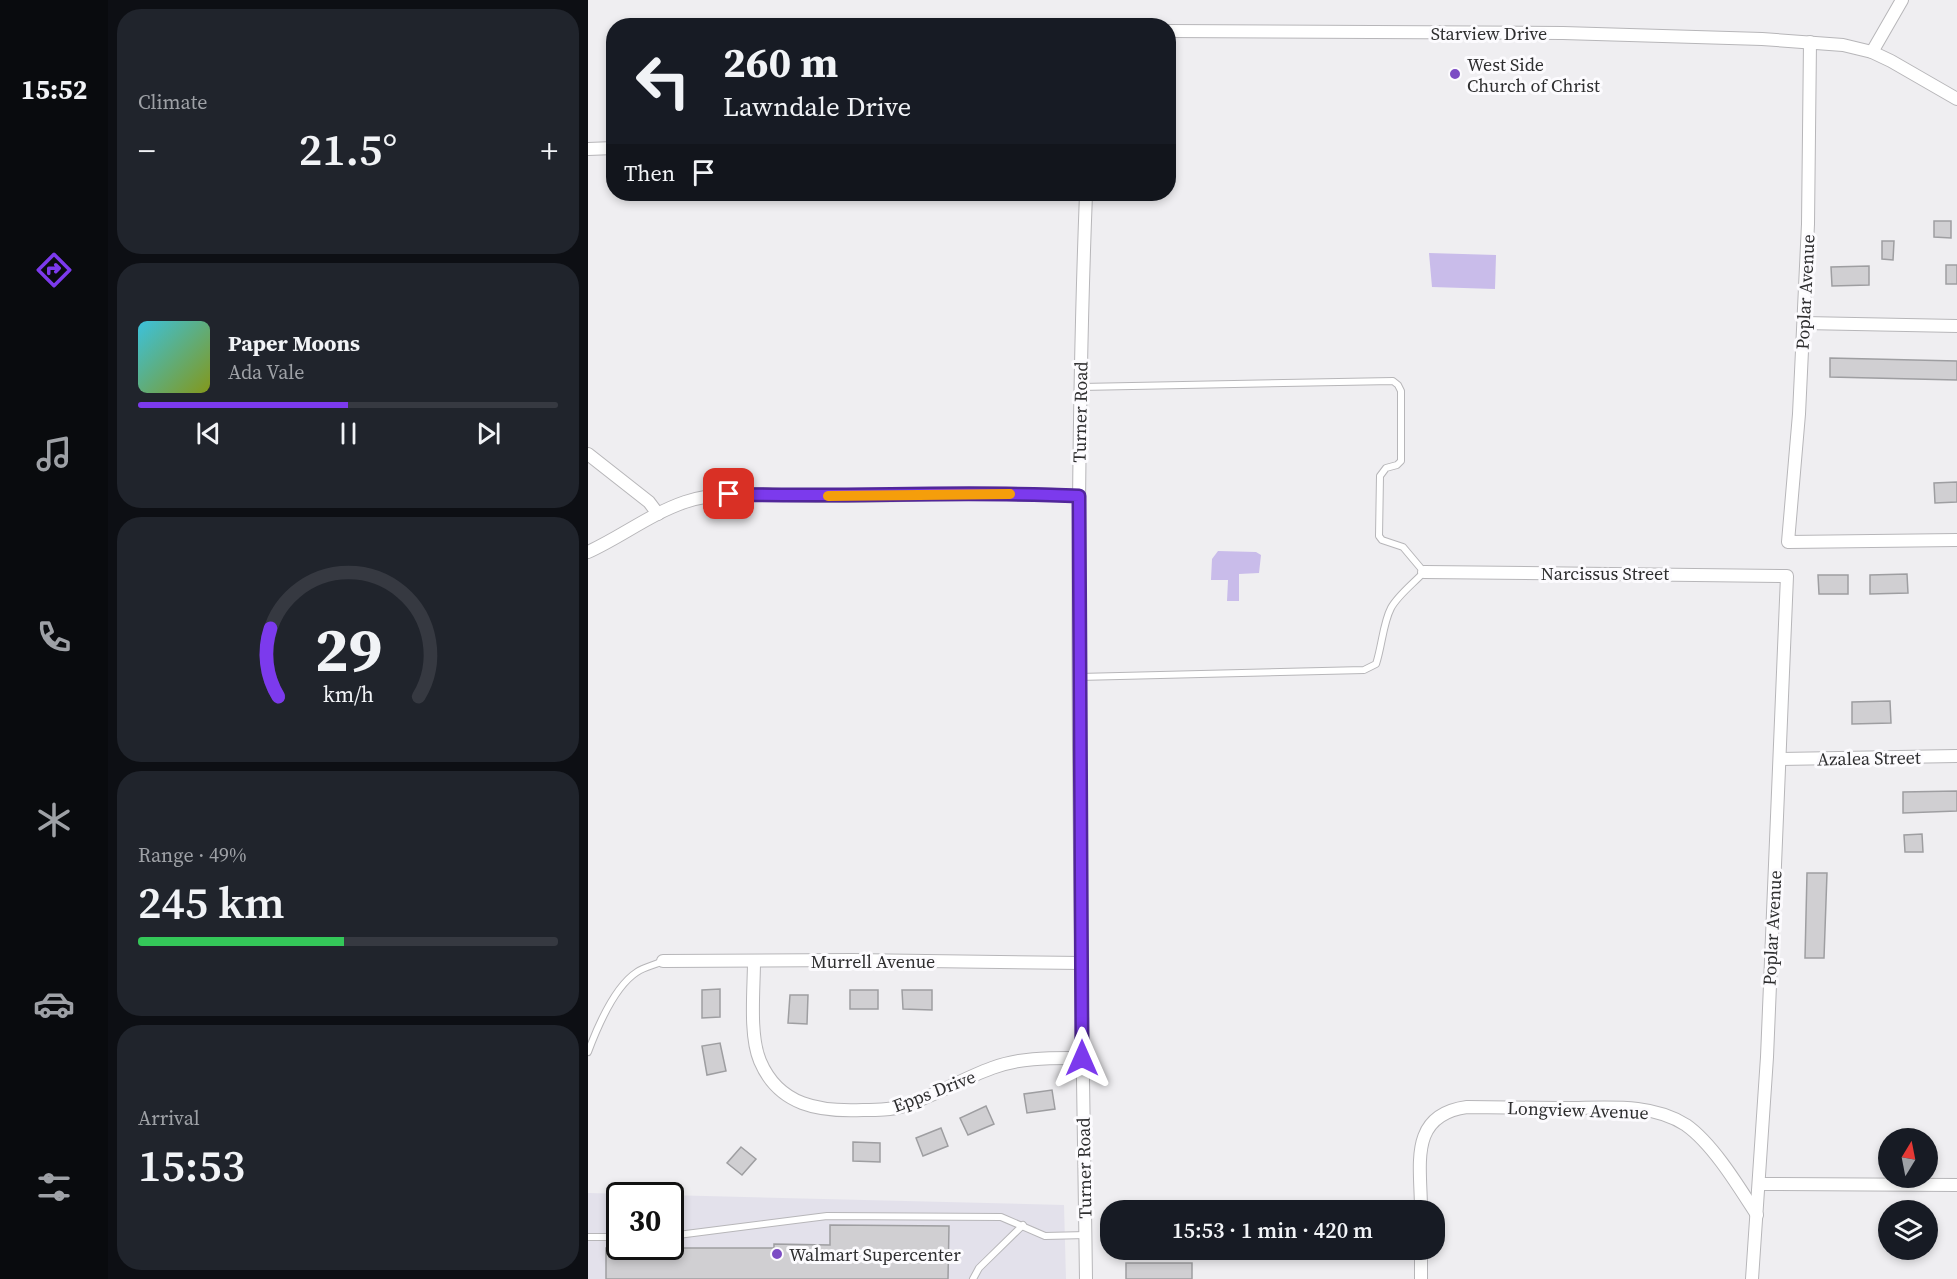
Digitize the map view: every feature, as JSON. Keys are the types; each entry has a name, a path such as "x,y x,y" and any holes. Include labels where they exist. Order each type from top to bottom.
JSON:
{"street":[{"path":"1872,52 1902,0"},
{"name":"Starview Drive","path":"1176,31 1563,33 1810,42 1843,45 1872,52 1957,99"},
{"name":"Poplar Avenue","path":"1810,42 1810,167 1804,323 1788,542 1957,540"},
{"path":"588,149 606,148"},
{"name":"Turner Road","path":"1086,201 1079,496 1082,1058 1086,1279"},
{"path":"1804,323 1957,326"},
{"path":"588,454 649,502 658,514"},
{"path":"588,552 685,502 729,494 1079,496"},
{"name":"Narcissus Street","path":"1424,572 1787,576"},
{"name":"Poplar Avenue","path":"1752,1279 1760,1184 1787,576"},
{"name":"Azalea Street","path":"1780,759 1957,756"},
{"name":"Murrell Avenue","path":"663,961 852,960 1082,963"},
{"name":"Epps Drive","path":"754,961 754,1041 759,1060 776,1086 801,1104 818,1109 887,1109 917,1101 992,1067 1028,1059 1082,1058"},
{"name":"Longview Avenue","path":"1421,1200 1421,1151 1424,1138 1434,1119 1443,1113 1467,1107 1620,1108 1653,1112 1685,1125 1722,1164 1757,1215"},
{"path":"1760,1184 1957,1185"},
{"path":"1421,1260 1421,1279"}],"lane":[{"path":"1080,678 1364,670 1376,664 1386,619 1392,606 1424,572 1403,547 1382,540 1379,536 1380,476 1386,468 1397,465 1401,460 1401,391 1393,381 1081,387"},
{"path":"588,1052 601,1018 624,984 636,972 663,961"},
{"path":"684,1234 827,1216 1001,1217 1045,1236 1086,1235"},
{"path":"973,1279 979,1268 1023,1225"},
{"path":"588,1237 606,1237"}],"shaded area":[{"path":"1429,253 1496,255 1495,289 1432,287"},
{"path":"1218,551 1256,552 1261,555 1259,573 1239,574 1239,601 1227,601 1228,580 1211,580 1212,559"},
{"path":"588,1193 606,1193 606,1260 684,1260 684,1195 1064,1205 1066,1279 588,1279"}],"building":[{"path":"1934,221 1951,221 1951,238 1934,237"},
{"path":"1882,241 1894,241 1893,260 1882,259"},
{"path":"1946,265 1957,265 1957,284 1946,284"},
{"path":"1869,266 1869,285 1832,286 1831,267"},
{"path":"1830,358 1957,361 1957,380 1830,377"},
{"path":"1957,482 1957,502 1935,503 1934,483"},
{"path":"1907,574 1908,593 1870,594 1870,575"},
{"path":"1818,575 1848,575 1848,594 1819,594"},
{"path":"1890,701 1891,723 1852,724 1852,702"},
{"path":"1957,791 1957,811 1903,813 1903,792"},
{"path":"1922,834 1923,852 1905,852 1904,835"},
{"path":"1807,873 1827,873 1824,958 1805,958"},
{"path":"720,989 720,1017 702,1018 702,990"},
{"path":"850,990 878,990 878,1009 850,1009"},
{"path":"902,990 932,990 932,1010 903,1009"},
{"path":"790,995 808,995 807,1024 788,1023"},
{"path":"720,1043 726,1071 707,1075 702,1046"},
{"path":"1052,1090 1055,1109 1027,1113 1024,1094"},
{"path":"986,1106 994,1124 968,1135 960,1118"},
{"path":"941,1128 948,1146 923,1156 916,1138"},
{"path":"853,1142 880,1143 880,1162 853,1161"},
{"path":"741,1147 756,1159 742,1175 727,1163"},
{"name":"Walmart Supercenter","path":"830,1225 949,1226 948,1279 606,1279 606,1260 684,1260 684,1248 774,1248 774,1244 830,1245"},
{"path":"1126,1263 1192,1263 1192,1279 1126,1279"}],"slow traffic":[{"path":"828,496 1010,494"}],"place":[{"name":"West Side Church of Christ","path":"1455,74"},
{"name":"Walmart Supercenter","path":"777,1254"}],"route":[{"path":"729,494 1079,496 1082,1058"}]}
